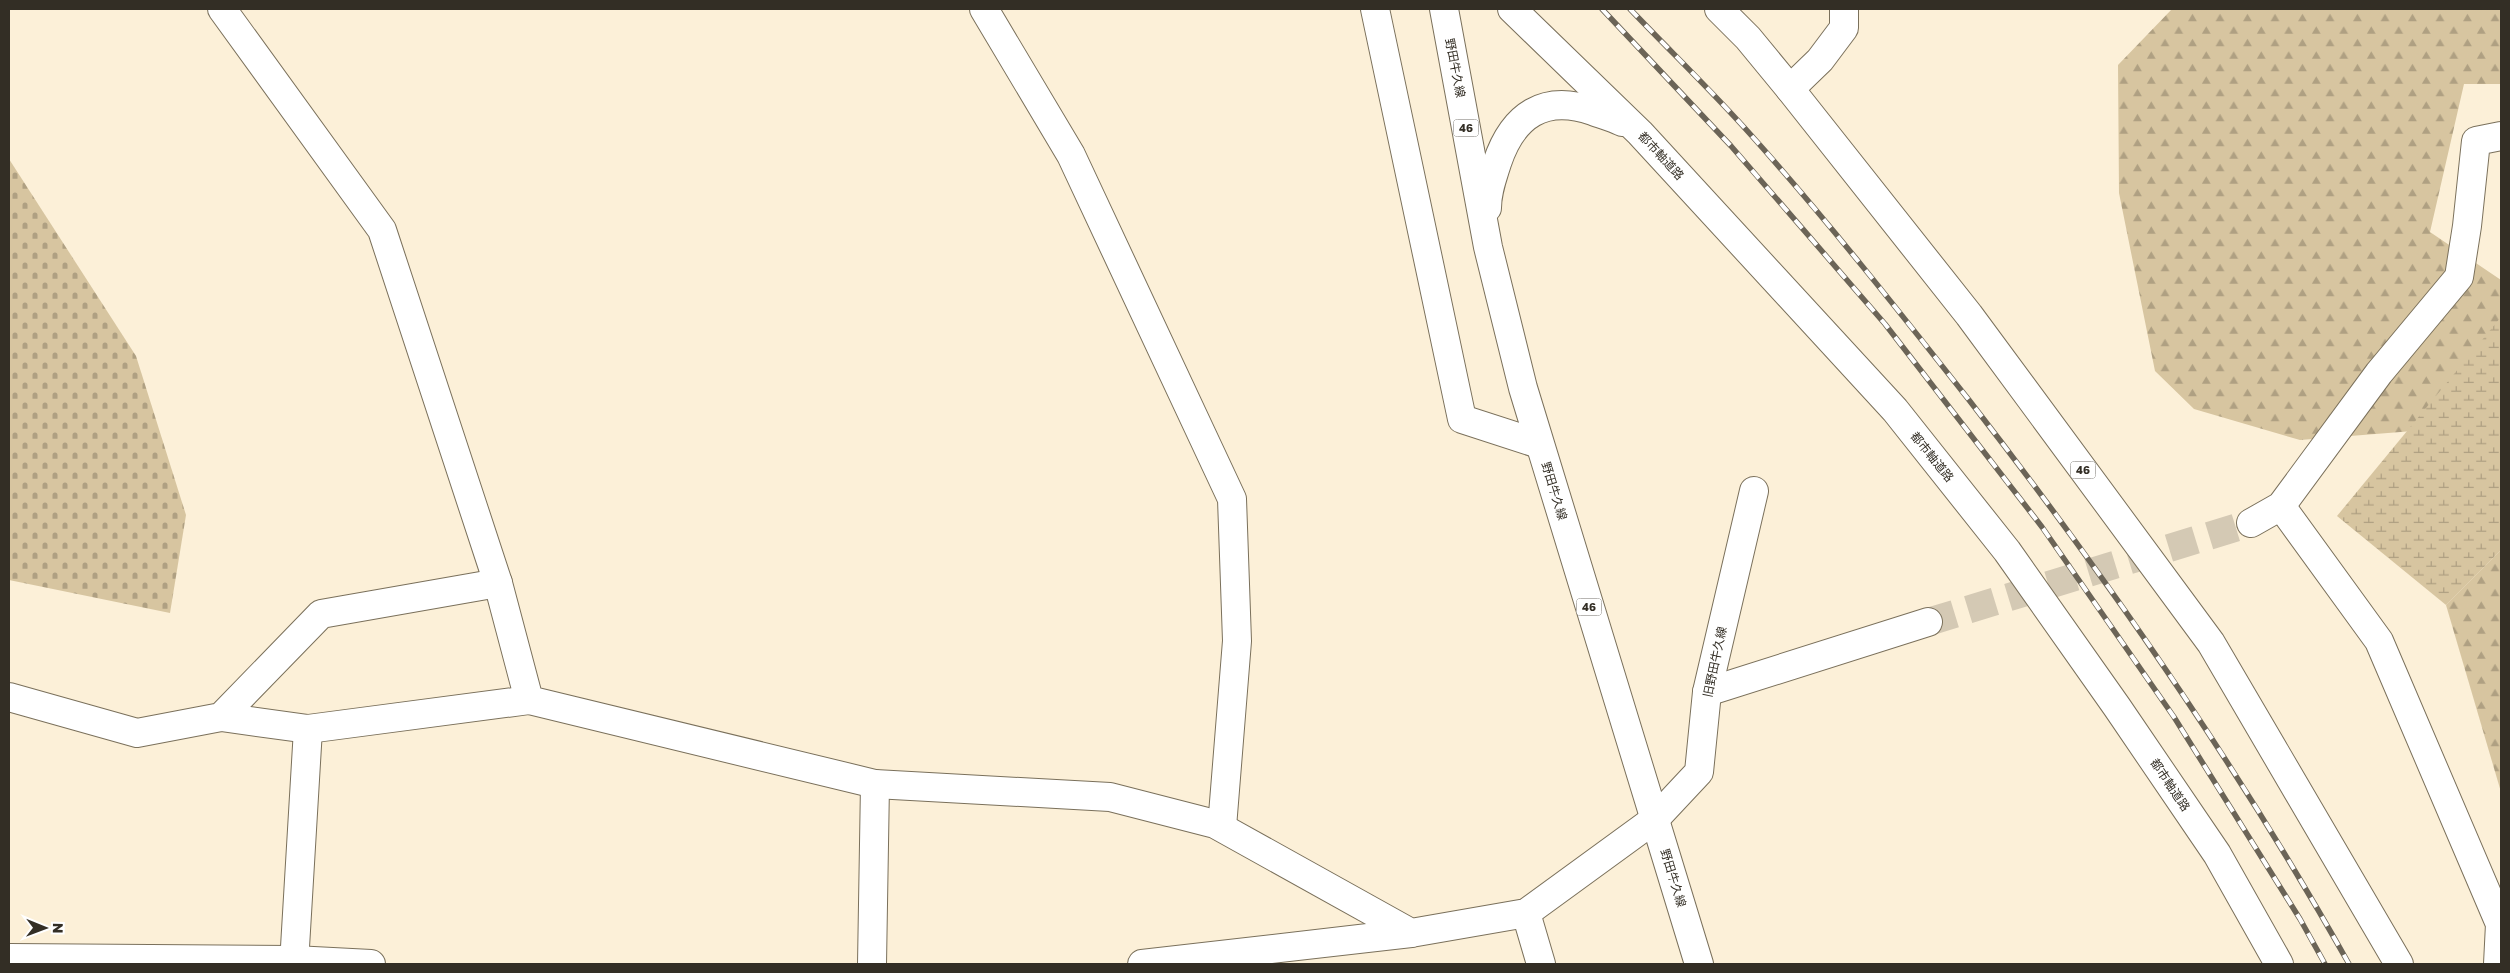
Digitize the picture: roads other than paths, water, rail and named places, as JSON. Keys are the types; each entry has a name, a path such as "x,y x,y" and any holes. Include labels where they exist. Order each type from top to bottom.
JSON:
{"street":[{"path":"222,9 382,230 498,583 530,700"},
{"path":"984,9 1071,154 1232,499 1236,641 1222,828"},
{"path":"1375,9 1462,419 1539,444"},
{"name":"野田牛久線","path":"1444,9 1488,247 1523,388 1699,964"},
{"name":"都市軸道路","path":"1512,9 1640,133 1895,410 2007,551 2218,854 2279,964"},
{"name":"46","path":"1719,9 1748,38 1790,89 1969,316 2211,644 2399,964"},
{"path":"1790,89 1820,60 1844,28 1844,9"},
{"path":"1488,247 1487,194 1503,145 1522,118 1554,104 1580,107 1616,119 1640,133"},
{"path":"2251,523 2281,506 2379,373 2459,277 2467,226 2476,141 2501,136"},
{"name":"旧野田牛久線","path":"1526,913 1655,819 1699,772 1707,692 1754,491"},
{"path":"2281,506 2379,641 2500,924 2498,964"},
{"path":"221,717 321,614 498,583"},
{"path":"1707,692 1928,622"},
{"path":"9,697 137,733 221,717 308,729 530,700 875,784 1110,797 1222,828 1411,933"},
{"path":"294,962 308,729"},
{"path":"872,964 875,784"},
{"path":"1142,964 1411,933 1526,913 1540,964"},
{"path":"9,958 370,964"}],"tunnel":[{"path":"1928,622 2251,523"}],"railway":[{"path":"1602,9 1731,146 1885,324 2042,527 2174,717 2300,919 2325,964"},
{"path":"1630,9 1706,87 1779,167 1916,333 2021,468 2121,605 2217,746 2307,890 2349,964"}]}
